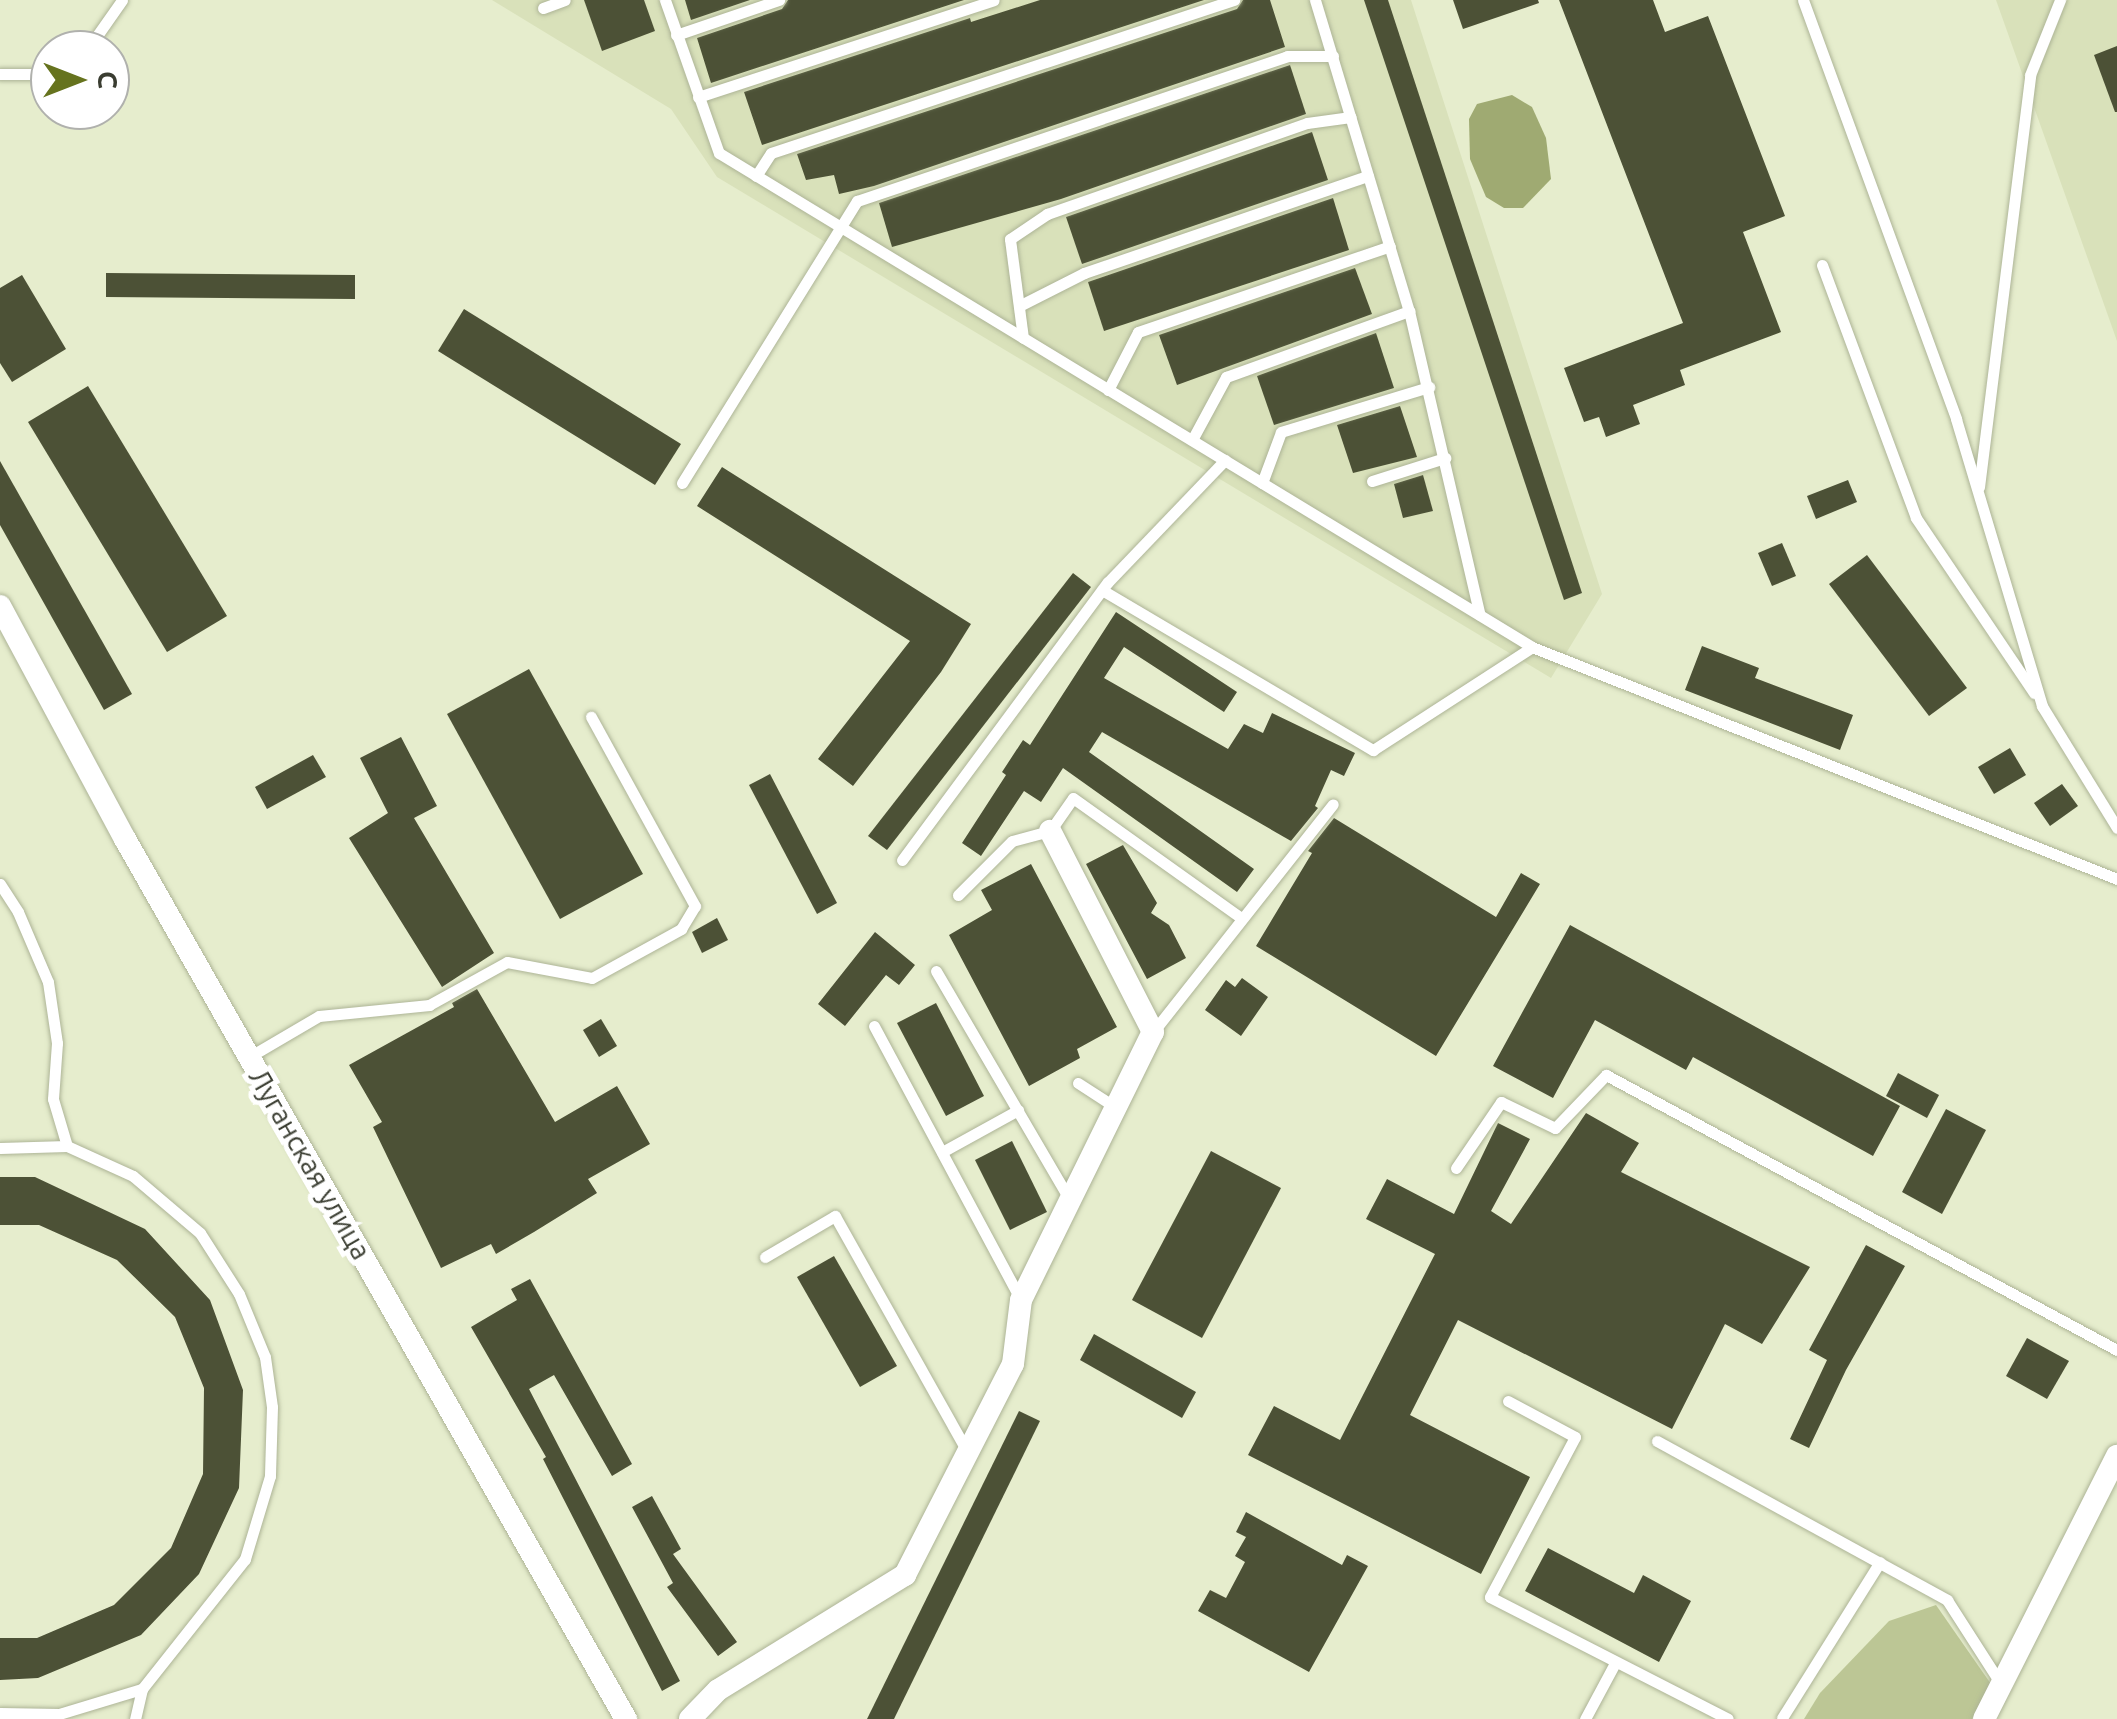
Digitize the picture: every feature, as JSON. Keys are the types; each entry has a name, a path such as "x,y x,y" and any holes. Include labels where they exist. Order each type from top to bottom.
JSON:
{"street":[{"name":"Луганская улица","path":"0,606 249,1057 626,1719"},
{"path":"690,1719 718,1690 905,1575 1013,1364 1021,1300 1153,1032 1050,831"},
{"path":"1984,1719 2117,1456"}],"lane":[{"path":"101,30 122,0"},
{"path":"543,8 565,0"},
{"path":"665,0 718,153 1108,390 1532,646 2117,879"},
{"path":"676,35 779,0"},
{"path":"698,97 994,0"},
{"path":"756,176 771,153 1234,0"},
{"path":"1316,0 1409,311 1480,614"},
{"path":"1803,0 1956,418 2042,706"},
{"path":"1978,496 2030,75 2060,0"},
{"path":"682,483 858,201 1286,56 1332,56"},
{"path":"0,74 30,74"},
{"path":"1024,338 1010,239 1048,214 1307,122 1351,117"},
{"path":"1019,306 1084,274 1368,176"},
{"path":"1108,390 1138,332 1390,246"},
{"path":"1822,265 1916,518 2042,706 2117,828"},
{"path":"1192,440 1226,377 1409,311"},
{"path":"1262,482 1282,432 1429,386"},
{"path":"1372,480 1445,458"},
{"path":"902,860 1102,590 1225,460"},
{"path":"1102,590 1373,750 1532,646"},
{"path":"249,1057 318,1016 430,1005 506,962 592,978 681,929 695,906 591,717"},
{"path":"958,894 1012,841 1050,831 1073,798 1241,918"},
{"path":"1153,1032 1333,804"},
{"path":"0,884 18,912 48,982 56,1042 52,1099 67,1146"},
{"path":"936,971 1070,1200"},
{"path":"874,1026 1021,1300"},
{"path":"1456,1168 1502,1102 1555,1128 1606,1076 2117,1350"},
{"path":"1078,1084 1116,1108"},
{"path":"942,1152 1018,1110"},
{"path":"0,1148 67,1146 133,1176 200,1234 239,1294 265,1357 272,1407 270,1476 244,1559 142,1689 135,1719"},
{"path":"764,1257 834,1216 968,1452"},
{"path":"1508,1401 1575,1437 1490,1598 1728,1719"},
{"path":"1657,1441 1947,1600 2002,1685"},
{"path":"1782,1718 1880,1562"},
{"path":"1585,1719 1615,1663"},
{"path":"0,1713 59,1714 142,1689"}],"shaded area":[{"path":"492,0 1411,0 1602,594 1551,678 717,177 671,109"},
{"path":"1996,0 2117,0 2117,341"},
{"path":"1512,95 1532,107 1546,138 1551,179 1523,208 1504,208 1486,197 1470,159 1469,119 1477,104"},
{"path":"1936,1605 1991,1684 1972,1719 1804,1719 1820,1693 1889,1621"}],"building":[{"path":"584,0 644,0 655,31 602,51"},
{"path":"685,0 750,0 691,20"},
{"path":"788,0 964,0 711,83 697,38 782,9"},
{"path":"1040,0 1204,0 762,145 744,92 970,18 971,22"},
{"path":"1243,0 1270,0 1285,47 874,186 839,194 834,175 806,180 797,154 1237,9"},
{"path":"1364,0 1388,0 1582,593 1564,600"},
{"path":"1453,0 1538,0 1539,3 1463,29"},
{"path":"1559,0 1653,0 1665,32 1708,16 1785,216 1743,232 1781,332 1680,370 1685,385 1633,405 1640,424 1606,437 1599,417 1584,422 1564,368 1683,323"},
{"path":"2117,46 2117,112 2115,112 2094,55"},
{"path":"1290,65 1306,114 1061,199 892,247 879,203"},
{"path":"1312,132 1328,180 1082,264 1066,217"},
{"path":"1333,198 1349,250 1104,331 1088,282"},
{"path":"1355,268 1372,314 1177,385 1159,335"},
{"path":"106,273 355,275 355,299 106,297"},
{"path":"22,275 66,349 12,382 0,363 0,288"},
{"path":"464,309 681,444 655,485 438,351"},
{"path":"1376,333 1394,388 1274,425 1257,376"},
{"path":"88,386 227,616 167,652 28,422"},
{"path":"1400,406 1417,457 1353,473 1337,425"},
{"path":"0,461 132,694 104,710 0,525"},
{"path":"722,467 971,624 941,672 853,786 818,759 910,641 697,506"},
{"path":"1423,475 1433,511 1403,518 1394,484"},
{"path":"1848,480 1857,502 1816,519 1807,496"},
{"path":"1782,543 1796,576 1772,586 1758,553"},
{"path":"1867,555 1967,688 1929,716 1829,584"},
{"path":"1073,573 1091,587 887,850 868,836"},
{"path":"1116,612 1237,692 1224,712 1124,647 1104,678 1228,749 1244,724 1263,733 1272,713 1355,753 1344,776 1331,770 1315,806 1318,808 1291,841 1102,732 1089,752 1254,869 1237,892 1063,768 1041,802 1024,791 981,856 962,843 1006,775 1002,772 1023,740 1030,745"},
{"path":"1702,646 1759,668 1755,678 1853,715 1840,750 1685,690"},
{"path":"529,669 643,874 560,919 447,714"},
{"path":"401,737 437,806 414,818 494,953 442,987 349,838 388,813 360,758"},
{"path":"2010,748 2026,775 1994,794 1978,767"},
{"path":"313,755 326,777 267,809 255,787"},
{"path":"770,774 837,903 817,914 749,785"},
{"path":"2062,784 2078,806 2050,826 2034,803"},
{"path":"1334,818 1496,917 1521,873 1540,884 1436,1056 1256,946 1312,853 1308,851"},
{"path":"1123,845 1157,903 1151,913 1169,925 1186,958 1147,979 1086,864"},
{"path":"1031,864 1117,1027 1077,1049 1080,1058 1029,1086 949,935 992,910 981,890"},
{"path":"717,918 728,940 702,953 692,932"},
{"path":"1570,925 1900,1106 1873,1156 1693,1057 1686,1070 1595,1020 1553,1098 1493,1066"},
{"path":"875,932 915,965 899,985 886,975 845,1026 818,1004"},
{"path":"1242,978 1268,997 1241,1036 1205,1010 1226,980 1235,987"},
{"path":"477,989 555,1122 617,1086 650,1144 588,1179 597,1193 534,1232 496,1254 491,1244 441,1268 373,1127 382,1122 349,1065 454,1007 452,1003"},
{"path":"936,1003 984,1096 946,1116 897,1023"},
{"path":"601,1019 617,1046 599,1057 583,1030"},
{"path":"1898,1073 1939,1095 1927,1118 1886,1096"},
{"path":"1946,1109 1986,1130 1942,1214 1902,1192"},
{"path":"1586,1113 1639,1143 1621,1172 1810,1267 1762,1344 1725,1324 1672,1429 1458,1320 1410,1415 1530,1477 1481,1574 1248,1455 1274,1406 1340,1440 1435,1254 1366,1219 1387,1179 1454,1214 1498,1123 1530,1139 1491,1211 1511,1224"},
{"path":"1012,1141 1047,1212 1010,1230 975,1160"},
{"path":"1211,1151 1281,1188 1202,1338 1132,1300"},
{"path":"0,1177 35,1177 145,1229 210,1300 243,1390 239,1488 199,1574 141,1635 38,1678 0,1680 0,1638 37,1638 114,1605 171,1548 203,1474 204,1388 175,1317 117,1260 39,1225 0,1225"},
{"path":"1866,1245 1905,1266 1846,1370 1809,1448 1790,1439 1827,1360 1809,1350"},
{"path":"834,1256 897,1366 860,1387 797,1277"},
{"path":"530,1279 632,1464 612,1476 554,1375 529,1389 680,1681 662,1691 543,1459 546,1457 471,1327 517,1300 511,1289"},
{"path":"1094,1334 1196,1392 1182,1418 1080,1360"},
{"path":"2027,1338 2069,1361 2047,1399 2006,1376"},
{"path":"1019,1411 1040,1421 894,1719 867,1719"},
{"path":"652,1496 681,1549 673,1554 737,1642 718,1656 667,1587 673,1583 632,1507"},
{"path":"1246,1512 1342,1565 1347,1555 1368,1566 1309,1672 1198,1611 1210,1590 1226,1598 1245,1562 1235,1556 1246,1537 1236,1532"},
{"path":"1548,1548 1634,1593 1643,1575 1691,1601 1659,1662 1525,1591"}]}
